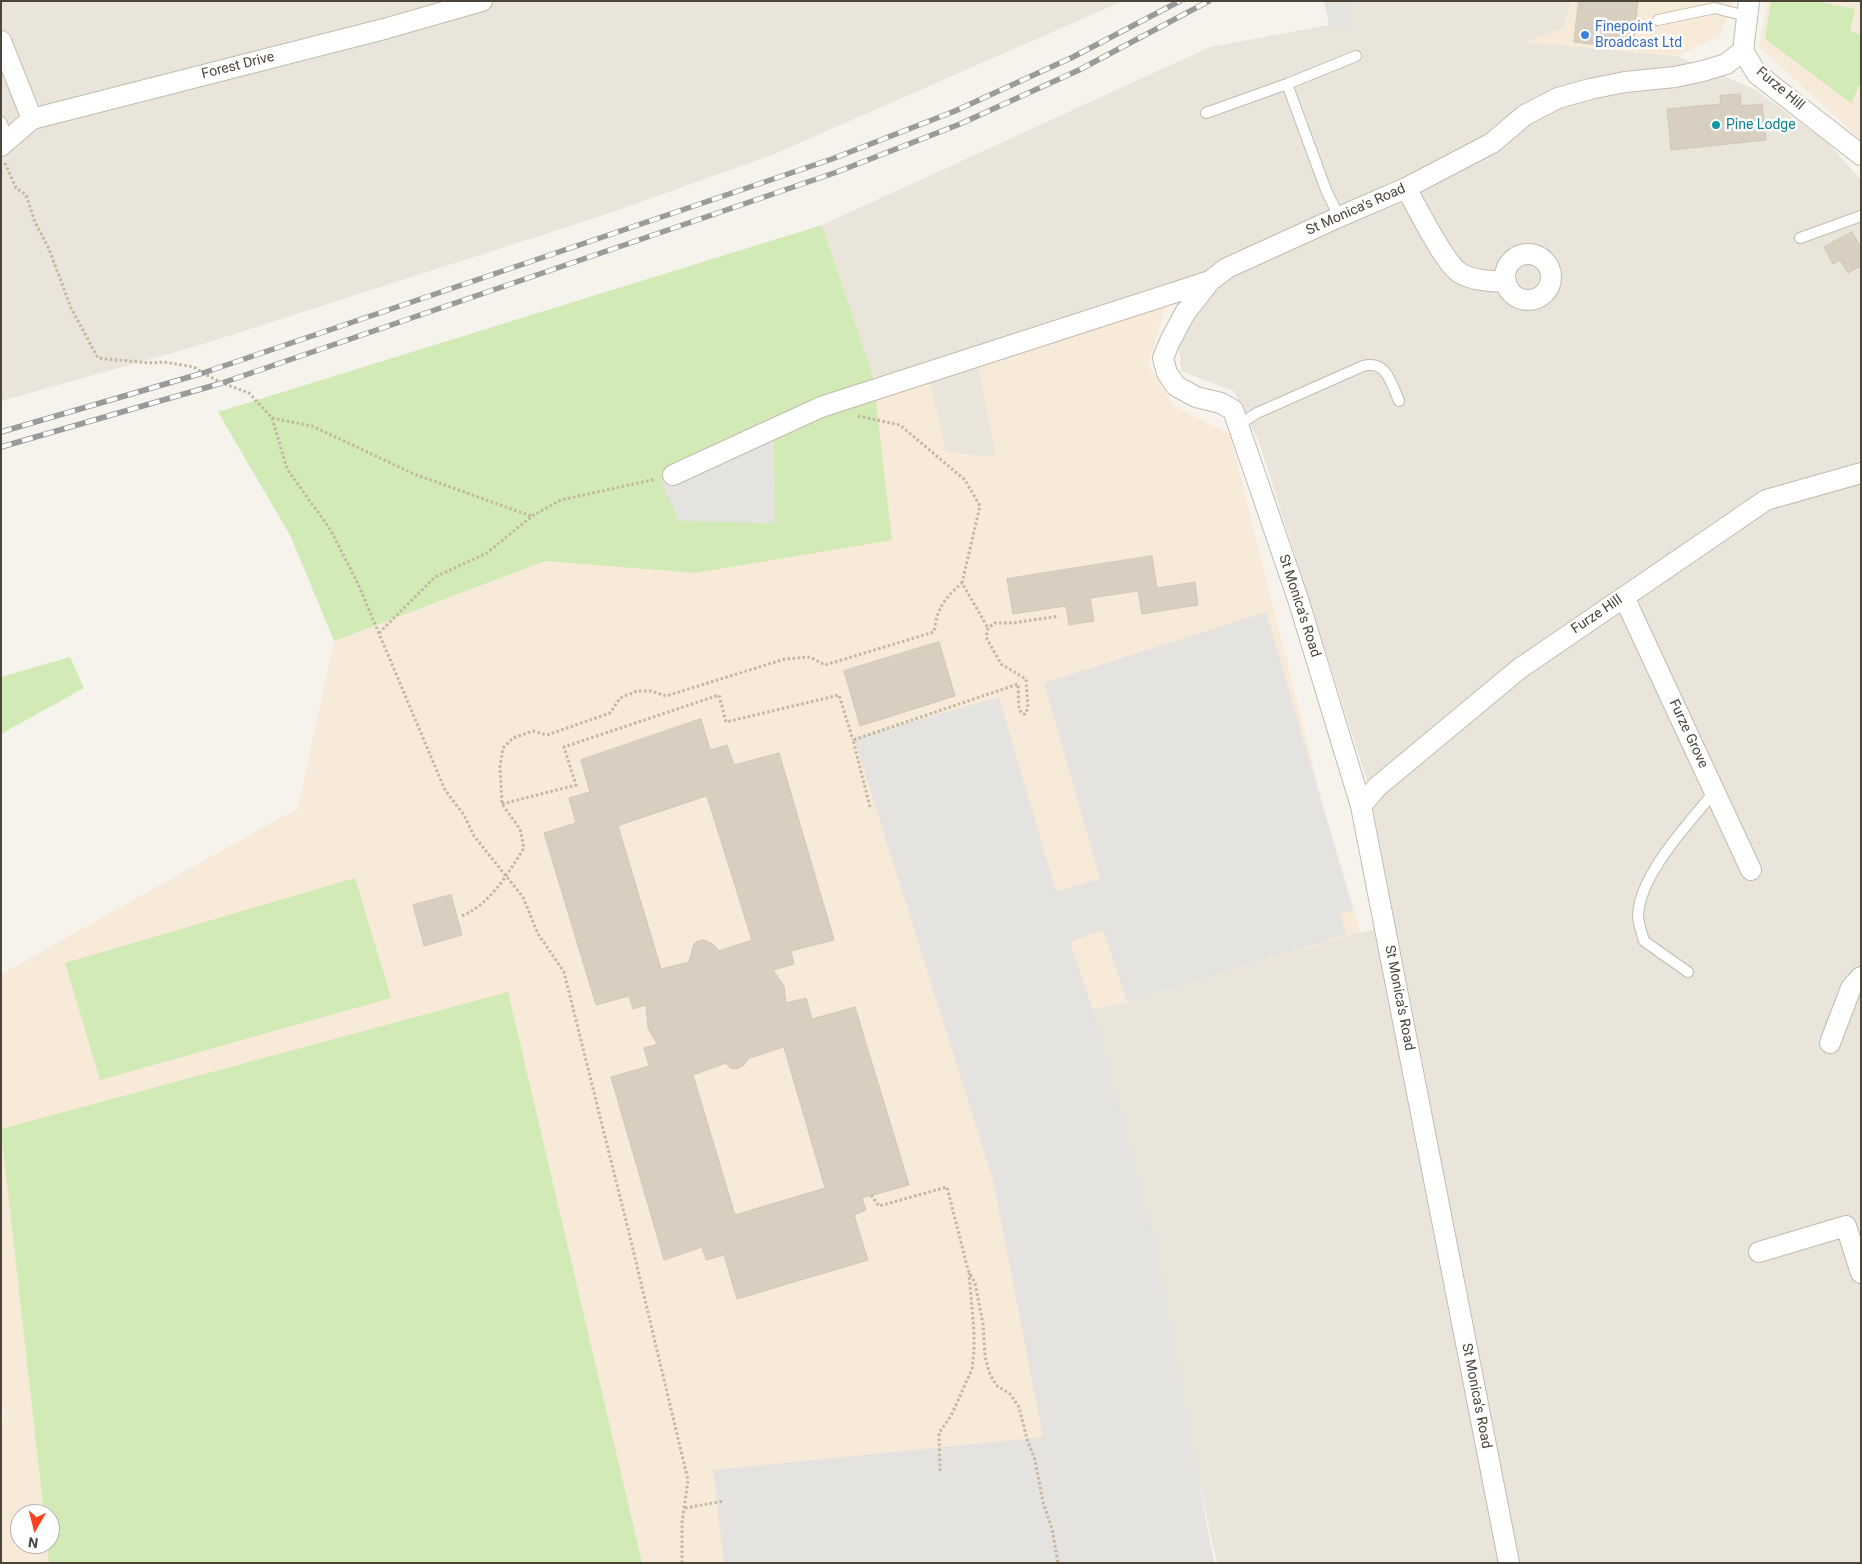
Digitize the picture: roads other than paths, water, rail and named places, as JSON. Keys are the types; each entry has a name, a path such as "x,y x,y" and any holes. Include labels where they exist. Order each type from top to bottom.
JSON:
{"street":[{"name":"Forest Drive","path":"3,141 32,120 375,31 482,1"},
{"path":"1743,51 1748,9"},
{"path":"1,41 32,120"},
{"name":"Furze Hill","path":"1743,51 1757,74 1861,155"},
{"name":"St Monica's Road","path":"1509,1563 1361,806 1298,598 1233,410 1221,403 1196,397 1176,386 1167,373 1162,358 1185,313 1210,281 1227,268 1406,188 1492,142 1525,115 1558,98 1626,82 1675,78 1703,72 1726,64 1743,51"},
{"path":"1406,188 1448,262 1460,273 1477,279 1506,282"},
{"path":"672,475 821,407 1210,281"},
{"name":"Furze Hill","path":"1361,806 1377,787 1519,669 1766,500 1861,473"},
{"name":"Furze Grove","path":"1624,597 1752,870"},
{"path":"1830,1043 1851,988 1861,977"},
{"path":"1759,1252 1846,1226 1861,1273"}],"lane":[{"path":"1658,20 1715,8 1748,9"},
{"path":"1206,113 1287,84 1356,56"},
{"path":"1287,84 1326,190 1339,217"},
{"path":"1800,238 1861,216"},
{"path":"1238,425 1257,413 1372,363 1383,368 1399,401"},
{"path":"1688,972 1644,941 1638,916 1643,890 1657,864 1715,791"}],"railway":[{"path":"1,432 203,373 832,159 955,111 1073,57 1180,1"},
{"path":"1,447 222,383 837,172 960,124 1079,70 1209,1"}],"place":[{"name":"Finepoint Broadcast Ltd","path":"1585,35"},
{"name":"Pine Lodge","path":"1716,125"}]}
